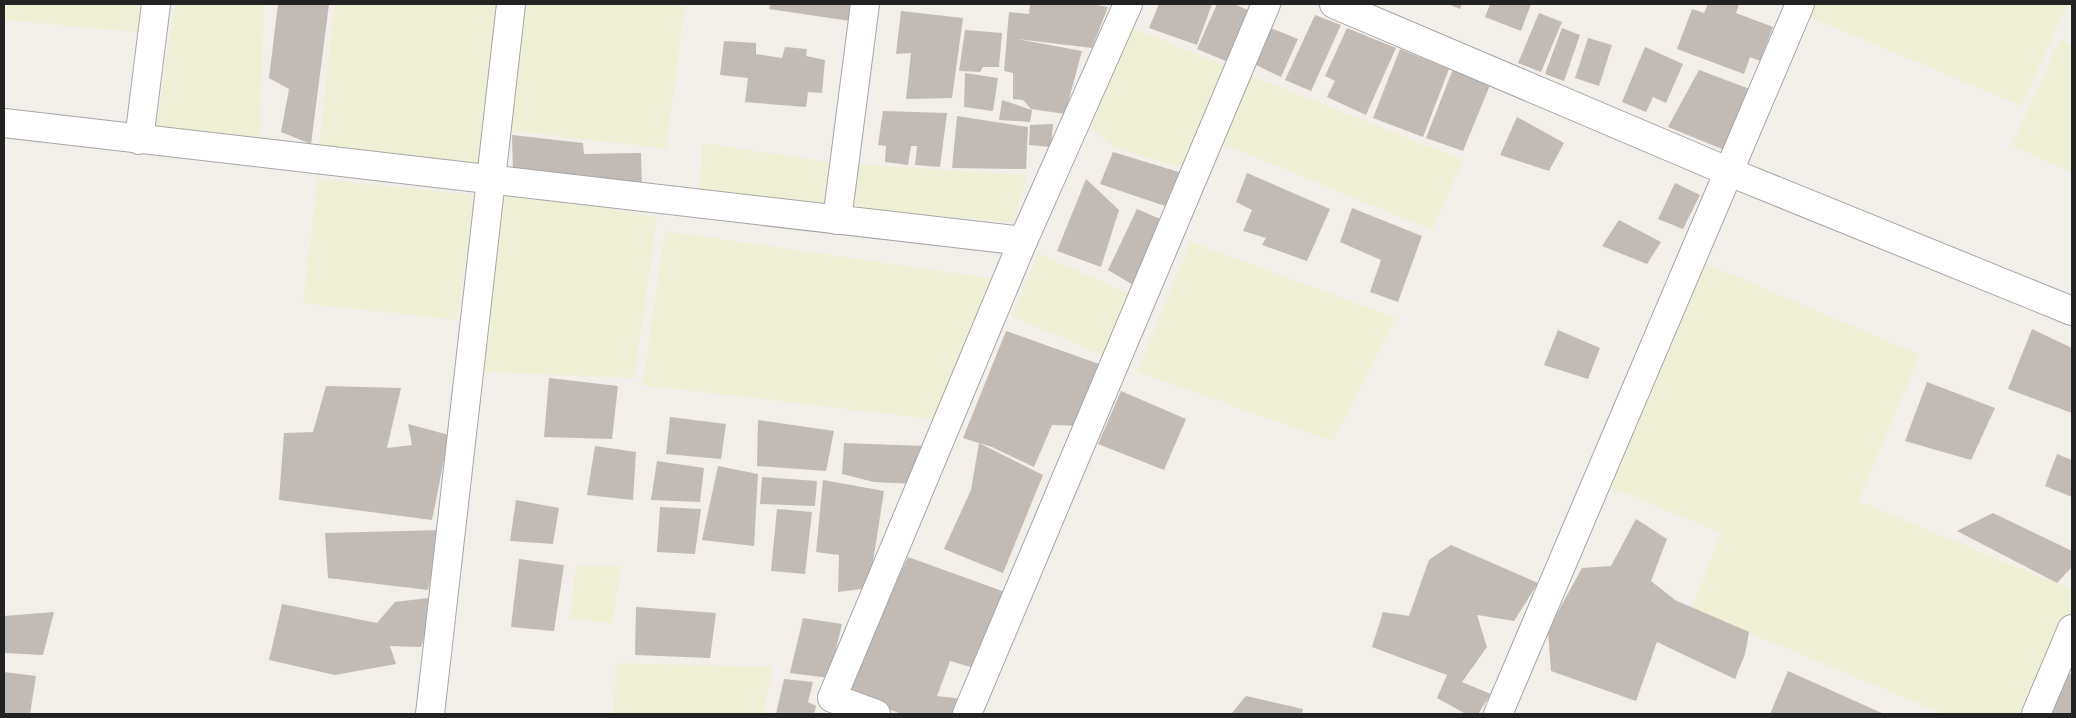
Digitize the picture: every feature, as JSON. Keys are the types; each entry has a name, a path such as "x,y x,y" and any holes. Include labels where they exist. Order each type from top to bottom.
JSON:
{"street":[{"path":"139,140 156,4"},
{"path":"430,714 511,4"},
{"path":"837,220 865,4"},
{"path":"876,714 832,698 1023,240 1128,4"},
{"path":"967,714 1266,4"},
{"path":"1334,4 1727,172 2072,311"},
{"path":"1498,714 1800,4"},
{"path":"4,123 1023,240"},
{"path":"2036,714 2072,629"}],"green space":[{"path":"4,4 142,4 139,32 4,20"},
{"path":"175,4 264,4 259,139 157,126"},
{"path":"335,4 501,4 480,167 319,150"},
{"path":"522,4 685,4 666,149 509,130"},
{"path":"1812,4 2067,4 2022,106 1807,16"},
{"path":"1128,26 1225,66 1184,168 1115,148 1088,125"},
{"path":"2060,39 2072,44 2072,172 2012,146"},
{"path":"1250,75 1463,160 1432,230 1221,143"},
{"path":"703,143 834,163 830,207 700,192"},
{"path":"855,164 1027,175 1013,222 853,209"},
{"path":"318,179 475,195 457,320 303,303"},
{"path":"504,191 657,217 634,378 483,372"},
{"path":"665,231 995,279 932,419 643,385"},
{"path":"1191,242 1396,318 1333,441 1137,372"},
{"path":"1038,253 1131,295 1102,355 1012,316"},
{"path":"1707,264 1920,355 1858,501 2072,590 2072,610 2028,714 1944,714 1692,609 1721,533 1611,487"},
{"path":"576,566 621,566 612,623 570,619"},
{"path":"616,663 772,667 764,714 614,714"}],"building":[{"path":"278,4 329,4 311,144 281,132 289,89 269,78"},
{"path":"770,4 851,4 850,21 769,9"},
{"path":"1030,4 1090,4 1108,7 1092,48 1017,39 1082,51 1065,114 1031,109 1023,100 1013,99 1013,73 1004,71 1009,12 1029,14"},
{"path":"1159,4 1212,4 1197,45 1149,28"},
{"path":"1217,4 1234,4 1250,11 1228,62 1197,49"},
{"path":"1448,4 1462,4 1460,9"},
{"path":"1490,4 1531,4 1521,31 1485,17"},
{"path":"1708,4 1739,4 1736,13 1773,27 1760,61 1750,57 1744,74 1677,49 1692,9 1704,13"},
{"path":"901,11 963,18 952,98 906,99 911,53 896,54"},
{"path":"1539,13 1562,22 1541,72 1518,63"},
{"path":"1315,15 1341,25 1311,91 1285,80"},
{"path":"1261,24 1298,39 1281,77 1246,60"},
{"path":"1347,28 1396,48 1366,115 1327,97 1335,81 1325,76"},
{"path":"1562,28 1580,35 1564,81 1545,74"},
{"path":"965,30 1002,33 999,67 983,67 980,72 959,71"},
{"path":"1588,38 1612,45 1599,86 1575,78"},
{"path":"724,41 756,43 756,54 782,58 785,47 807,49 806,56 825,60 822,93 808,92 806,107 745,102 748,78 720,75"},
{"path":"1645,47 1683,64 1666,103 1653,97 1646,112 1622,102"},
{"path":"1400,49 1449,69 1423,137 1373,118"},
{"path":"1453,69 1490,85 1463,151 1426,138"},
{"path":"1699,70 1755,91 1727,151 1668,127"},
{"path":"965,73 998,78 993,111 964,107"},
{"path":"1002,100 1032,110 1030,122 999,120"},
{"path":"883,111 947,113 940,167 915,165 917,146 911,146 908,165 885,162 886,146 878,145"},
{"path":"957,116 1028,127 1026,169 952,168"},
{"path":"1517,117 1564,143 1549,171 1500,155"},
{"path":"1053,124 1051,147 1029,145 1030,125"},
{"path":"512,135 583,143 584,154 641,153 642,189 513,174"},
{"path":"1113,152 1182,173 1168,207 1100,184"},
{"path":"1247,173 1330,209 1307,261 1262,245 1266,238 1243,231 1252,210 1236,202"},
{"path":"1086,179 1119,210 1101,267 1057,251"},
{"path":"1675,183 1700,195 1683,229 1658,219"},
{"path":"1352,208 1422,236 1398,302 1370,292 1381,260 1340,242"},
{"path":"1137,209 1165,221 1135,286 1108,270"},
{"path":"1619,220 1661,242 1647,264 1602,246"},
{"path":"2032,329 2072,348 2072,413 2008,389"},
{"path":"1558,330 1600,348 1588,379 1544,365"},
{"path":"1006,331 1099,364 1080,426 1052,425 1034,467 992,447 963,438"},
{"path":"549,378 618,386 612,439 544,437"},
{"path":"1927,382 1995,408 1971,460 1905,441"},
{"path":"326,386 401,388 387,448 412,445 408,424 449,435 432,520 279,500 284,433 313,432"},
{"path":"1121,391 1186,419 1164,470 1098,444"},
{"path":"670,417 726,424 721,459 666,454"},
{"path":"758,420 834,431 826,471 757,466"},
{"path":"844,443 924,446 915,484 874,482 842,474"},
{"path":"979,443 1043,475 1003,573 944,549 971,490"},
{"path":"595,446 636,452 633,500 587,495"},
{"path":"2057,454 2072,460 2072,497 2045,486"},
{"path":"657,461 704,468 700,502 651,500"},
{"path":"718,466 758,474 754,546 702,540"},
{"path":"762,477 817,481 815,506 760,504"},
{"path":"823,480 884,491 869,588 838,592 839,555 816,552"},
{"path":"516,500 559,508 553,544 510,541"},
{"path":"660,507 701,509 695,554 657,552"},
{"path":"777,509 812,512 805,574 771,571"},
{"path":"1993,513 2072,551 2072,567 2057,583 1957,531"},
{"path":"1636,519 1667,539 1651,581 1675,600 1749,632 1745,654 1735,679 1657,642 1636,701 1551,671 1548,630 1582,568 1611,566"},
{"path":"441,530 428,590 328,578 325,533"},
{"path":"1451,545 1538,583 1514,621 1477,615 1487,647 1462,682 1491,694 1478,714 1466,714 1437,698 1447,675 1372,647 1383,612 1409,616 1429,560"},
{"path":"908,557 1005,592 974,668 950,661 937,696 963,699 957,714 901,714 845,691"},
{"path":"519,559 564,565 554,631 511,627"},
{"path":"428,598 427,627 421,647 390,646 396,664 335,675 269,660 282,604 377,623 395,602"},
{"path":"636,607 716,613 710,658 635,655"},
{"path":"54,612 43,655 4,653 4,616"},
{"path":"803,618 842,624 829,678 790,673"},
{"path":"1788,671 1884,714 1770,714"},
{"path":"4,672 36,676 30,714 4,714"},
{"path":"2064,672 2072,675 2072,714 2051,714"},
{"path":"784,679 813,682 808,702 816,706 814,714 776,714"},
{"path":"1246,696 1303,709 1302,714 1231,714"}]}
